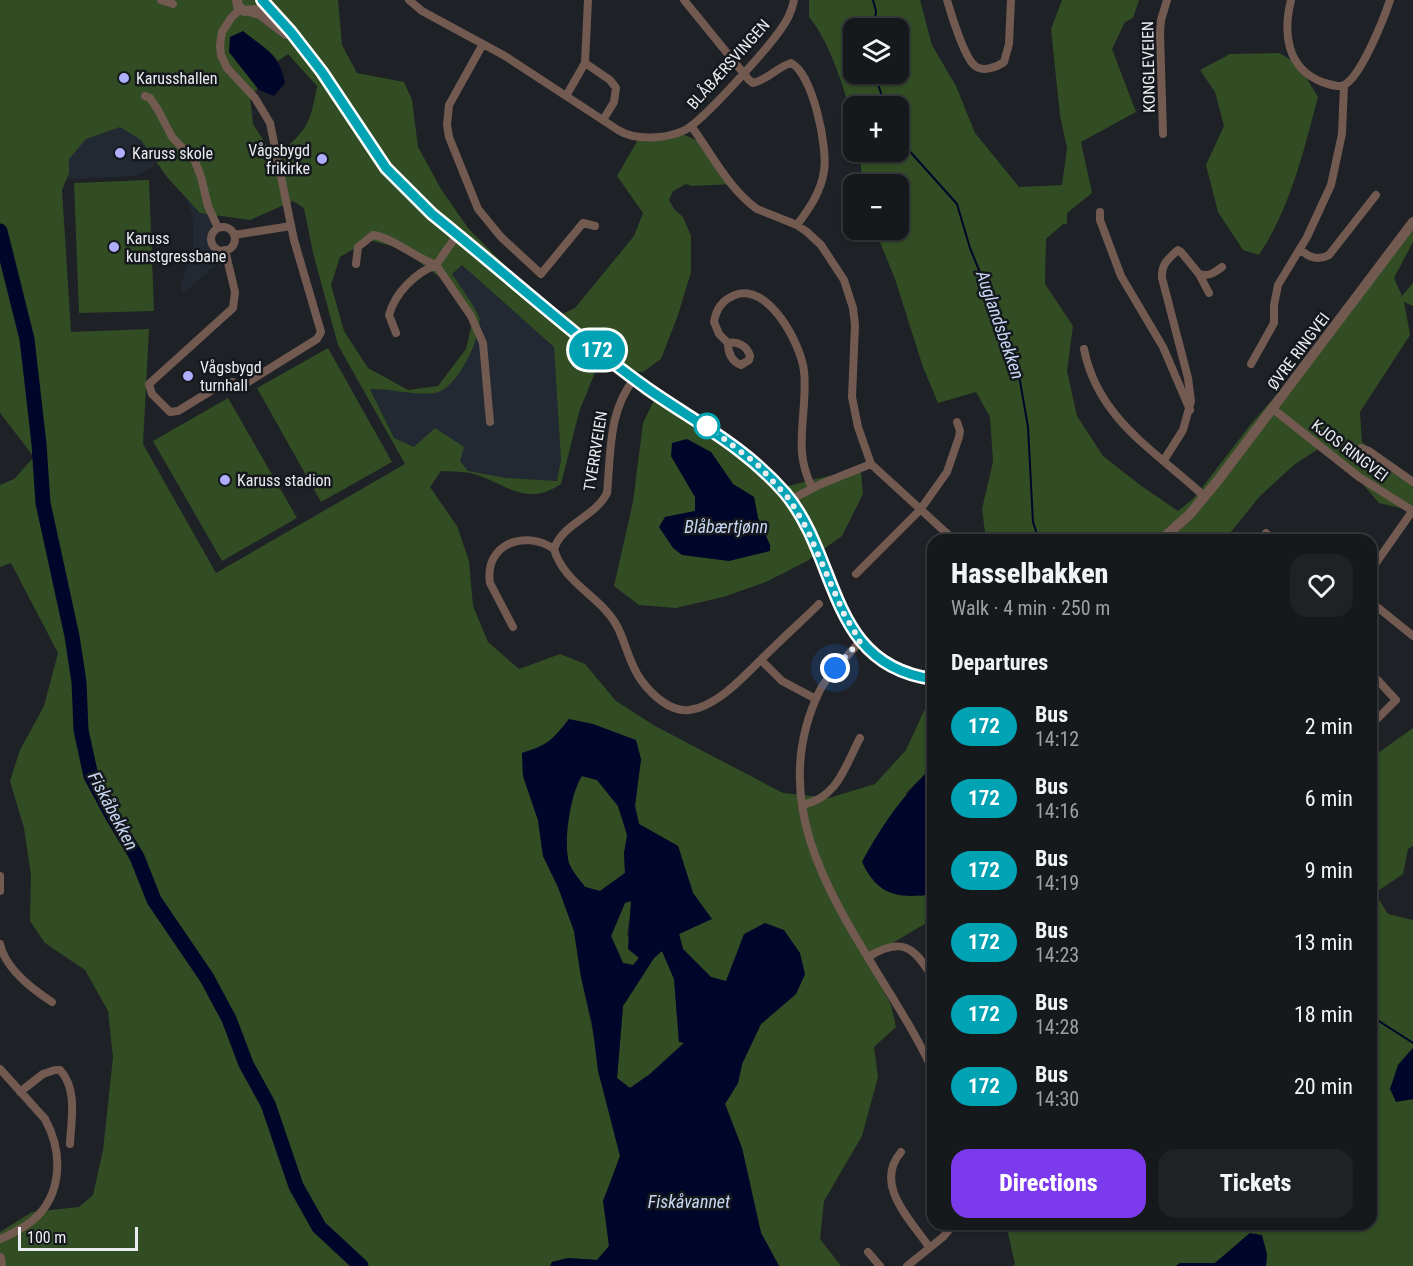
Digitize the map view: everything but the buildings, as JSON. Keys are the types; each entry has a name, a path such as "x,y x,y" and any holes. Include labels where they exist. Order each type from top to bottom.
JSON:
{"street":[{"path":"161,0 173,4"},
{"path":"252,12 258,8 262,0 291,32 334,89 386,168 409,193 572,330 635,378 737,447 763,470 790,500 807,529 844,614 860,641 880,659 895,668 927,677"},
{"name":"BLÅBÆRSVINGEN","path":"409,0 422,11 514,62 624,133 640,137 668,135 692,126 780,31 794,0"},
{"path":"566,96 585,63 588,0"},
{"path":"947,0 968,56 974,66 980,68 998,66 1004,62 1009,44 1011,0"},
{"name":"KONGLEVEIEN","path":"1163,134 1160,33 1167,0"},
{"path":"1291,0 1287,15 1287,44 1293,58 1313,78 1331,85 1344,85"},
{"path":"1251,364 1274,323 1274,305 1278,285 1323,204 1335,172 1342,134 1344,85 1357,72 1368,52 1390,0"},
{"path":"686,1 748,80 757,82 791,63 797,66 802,73 815,104 823,132 824,172 813,202 797,225"},
{"path":"225,250 235,292 233,308 149,384 152,394 170,412 178,411 222,384 233,382 240,387 317,339 321,332 291,226 275,139 268,119 251,93 226,68 221,55 222,32 238,4 260,15 310,57"},
{"path":"483,44 453,97 447,116 449,137 478,209 508,244 541,274 583,223 595,226"},
{"path":"585,63 610,81 616,90 614,102 603,120"},
{"path":"145,96 150,98 158,110 172,137 195,161 208,206 218,228"},
{"path":"692,126 730,182 750,205 797,225 821,245 834,262 848,290 855,325 852,398 858,427 871,464 947,534"},
{"path":"1300,249 1305,254 1317,258 1329,255 1376,195"},
{"path":"1100,212 1100,220 1118,268 1163,347 1190,411"},
{"name":"ØVRE RINGVEI","path":"1168,534 1191,514 1413,222"},
{"path":"234,235 291,226"},
{"path":"218,228 229,228 234,235 234,243 225,250 215,248 211,241 212,233 218,228"},
{"path":"356,264 358,247 373,235 436,266 471,316 483,343 490,422"},
{"path":"396,333 389,315 396,298 413,280 427,269 436,266 457,235"},
{"path":"1164,460 1183,430 1191,401 1190,385 1161,271 1166,261 1178,250 1181,252 1199,274 1209,293"},
{"path":"1199,274 1205,276 1222,267"},
{"path":"728,343 716,330 715,315 723,301 738,293 756,294 764,299 788,329 804,368 806,399 802,455 812,488"},
{"path":"1084,349 1099,391 1114,416 1145,447 1164,460 1205,496"},
{"name":"TVERRVEIEN","path":"554,549 556,542 566,531 596,508 607,493 615,417 622,396 635,378"},
{"name":"KJOS RINGVEI","path":"1273,409 1359,477 1413,511"},
{"path":"856,574 920,510 944,478 959,437 957,422"},
{"name":"KJOS RINGVEI","path":"1354,454 1361,448 1369,451 1413,482"},
{"path":"790,500 812,488 871,464"},
{"path":"1377,562 1413,511"},
{"path":"513,627 490,583 489,576 493,560 502,548 524,539 542,542 554,549 566,572 604,608 617,626 639,678 653,694 669,706 688,710 698,708 728,690 762,661 770,650 819,604"},
{"path":"1377,607 1413,636"},
{"path":"860,641 835,668 816,699 799,754 802,806 808,838 835,903 916,1034 927,1058"},
{"path":"762,661 782,681 816,699"},
{"path":"1377,679 1396,700 1377,718"},
{"path":"802,806 820,800 833,789 860,738"},
{"path":"0,876 0,891"},
{"path":"0,944 10,966 52,1002"},
{"path":"868,957 886,948 899,945 919,955 927,969"},
{"path":"0,1069 45,1119 50,1128 57,1152 58,1174 52,1194 43,1211 14,1233 0,1239"},
{"path":"20,1092 50,1071 60,1070 63,1073 72,1107 70,1144"},
{"path":"901,1152 892,1169 895,1196 908,1220 929,1247"},
{"path":"907,1266 944,1237 949,1230"},
{"path":"868,1252 880,1266"},
{"path":"0,1258 2,1266"}],"shaded area":[{"name":"Karuss skole","path":"37,64 250,106 252,111 257,112 194,160 212,224 207,236 209,245 224,261 222,268 217,264 183,294 180,288 193,247 193,220 183,189 156,163 136,176 59,180"},
{"path":"462,265 554,347 561,460 557,481 506,478 468,471 460,461 414,447 394,438 370,388 437,393 457,377 476,337 452,273"}],"green space":[{"path":"0,0 338,0 342,45 357,73 404,82 412,100 418,147 441,189 468,228 556,317 575,308 634,236 643,213 617,176 639,138 678,132 707,145 734,184 692,186 686,184 673,191 669,200 674,209 683,217 691,236 691,272 661,359 643,372 596,370 579,412 561,484 548,491 527,494 474,474 441,471 430,487 457,526 469,561 473,606 488,642 519,669 560,654 585,664 616,701 655,726 783,793 829,798 875,784 906,750 927,704 927,772 906,793 920,896 927,895 927,923 896,941 869,963 891,1005 896,1027 874,1047 878,1077 862,1136 824,1201 820,1239 841,1266 779,1266 761,1233 742,1148 725,1104 738,1083 742,1064 761,1024 796,994 805,974 732,968 726,982 711,977 683,949 679,934 711,919 693,893 678,846 639,824 635,806 641,759 553,739 540,747 522,753 523,776 538,820 543,856 558,887 574,931 581,977 620,1156 604,1201 609,1246 597,1260 568,1258 552,1262 550,1266 0,1266 0,1232 32,1212 79,1207 93,1195 103,1150 113,1058 108,1011 85,970 45,943 30,921 31,875 24,828 10,781 20,750 44,706 58,653 11,563 0,567 0,485 14,479 34,457 0,413","holes":["229,52 272,54 278,61 288,54 317,86 312,110 305,127 274,157 253,124 250,98 258,88","120,127 141,140 167,177 200,213 250,220 293,201 304,208 313,253 338,345 405,464 216,573 143,444 149,329 71,332 62,190 69,173 69,159 86,139","369,240 402,249 442,279 473,319 466,349 438,386 408,390 368,368 344,331 331,285 340,257","462,265 554,347 561,460 557,481 506,478 468,471 460,461 464,447 435,428 414,447 394,438 370,389 435,393 443,390 459,373 472,349 479,326 477,313 452,274"]},
{"path":"809,0 920,0 932,45 956,86 975,133 1019,187 1062,185 1067,148 1060,115 1051,29 1062,0 1139,0 1133,18 1125,22 1112,49 1136,112 1081,142 1092,193 1067,213 1067,224 1063,224 1046,239 1045,284 1073,326 1067,371 1077,416 1103,456 1178,511 1194,498 1251,424 1313,353 1413,222 1413,242 1394,278 1402,296 1413,283 1413,306 1404,302 1410,335 1360,412 1362,442 1413,480 1413,511 1379,503 1347,466 1323,446 1295,464 1260,496 1230,534 985,534 982,509 993,462 990,417 976,392 938,403 923,367 895,279 879,240 909,240 909,174 862,174 860,162 909,162 909,96 845,96 823,39 809,17"},
{"path":"1279,53 1298,64 1318,97 1288,198 1280,218 1259,255 1243,250 1218,212 1206,165 1224,126 1215,92 1200,70 1230,54"},
{"name":"Karuss kunstgressbane","path":"149,180 154,311 79,313 74,183"},
{"path":"328,348 392,462 321,502 257,388"},
{"path":"656,396 684,404 720,432 753,465 788,486 861,471 863,494 842,536 807,561 766,582 723,597 676,608 639,605 614,586 633,502 643,423","holes":["711,452 733,484 754,497 758,518 770,545 665,517 695,511 695,497 671,456"]},
{"name":"Karuss stadion","path":"228,398 297,518 222,561 153,441"},
{"path":"1413,728 1413,846 1408,849 1403,874 1377,892 1377,754"},
{"path":"582,776 597,780 618,806 628,836 624,853 625,873 600,891 585,887 570,867 567,855 567,831 571,806"},
{"path":"1377,896 1388,914 1413,920 1413,1048 1398,1065 1411,1100 1413,1099 1413,1266 1266,1266 1267,1254 1250,1233 1215,1263 1180,1263 1176,1266 1013,1266 1015,1264 1007,1230 1377,1230"},
{"path":"632,901 627,934 639,958 634,965 623,963 611,936 625,902"},
{"path":"662,951 674,979 679,1042 685,1042 650,1074 630,1088 617,1078 623,1006 654,958"}],"water":[{"path":"243,31 270,52 283,73 285,83 274,96 259,90 229,52 230,37"},
{"name":"Blåbærtjønn","path":"687,439 711,452 733,484 754,497 758,518 770,545 770,551 729,561 682,555 673,548 659,527 665,517 695,511 695,497 671,456 672,443"},
{"name":"Fiskåvannet","path":"569,719 593,724 636,740 641,759 635,806 639,824 678,846 693,893 712,919 679,934 683,949 711,977 726,981 744,934 765,923 784,930 800,953 805,974 796,994 761,1024 742,1064 738,1083 725,1104 742,1148 761,1233 779,1266 550,1266 552,1262 568,1258 597,1260 609,1246 603,1201 620,1156 598,1071 592,1023 581,977 574,931 558,887 543,856 538,820 523,776 522,753 554,737","holes":["582,776 597,780 618,806 627,835 624,853 625,873 600,891 585,887 570,866 567,854 567,831 571,806","631,901 628,949 639,958 633,965 623,963 611,936 625,903","662,951 674,979 679,1042 684,1043 650,1074 630,1088 617,1078 623,1006 654,958"]},
{"path":"927,773 927,894 909,896 890,893 882,888 868,873 862,862 894,811"},
{"path":"1413,1048 1413,1099 1396,1102 1390,1089 1398,1065"},
{"path":"1250,1233 1262,1235 1267,1254 1266,1266 1176,1266 1180,1263 1215,1263"}],"waterway":[{"name":"Auglandsbekken","path":"873,0 875,18"},
{"name":"Auglandsbekken","path":"878,84 882,96"},
{"name":"Auglandsbekken","path":"909,150 957,204 970,248 1020,381 1028,427 1033,522 1037,534"},
{"name":"Fiskåbekken","path":"0,231 27,339 43,503 72,636 79,682 81,730 91,776 137,857 154,900 207,978 229,1019 246,1064 268,1104 296,1186 319,1227 361,1266"},
{"path":"1377,1020 1413,1043"}],"bus line":[{"name":"172","path":"262,0 322,72 381,161 409,193 603,355 648,388 708,426 757,464 784,492 798,512 844,614 860,641 880,659 895,668 927,678"}],"place":[{"name":"Karusshallen","path":"124,78"},
{"name":"Karuss skole","path":"120,153"},
{"name":"Vågsbygd frikirke","path":"322,159"},
{"name":"Karuss kunstgressbane","path":"114,247"},
{"name":"Vågsbygd turnhall","path":"188,376"},
{"name":"Karuss stadion","path":"225,480"}],"route":[{"path":"707,426 737,447 763,470 790,500 807,529 844,614 860,641 835,668"}]}
